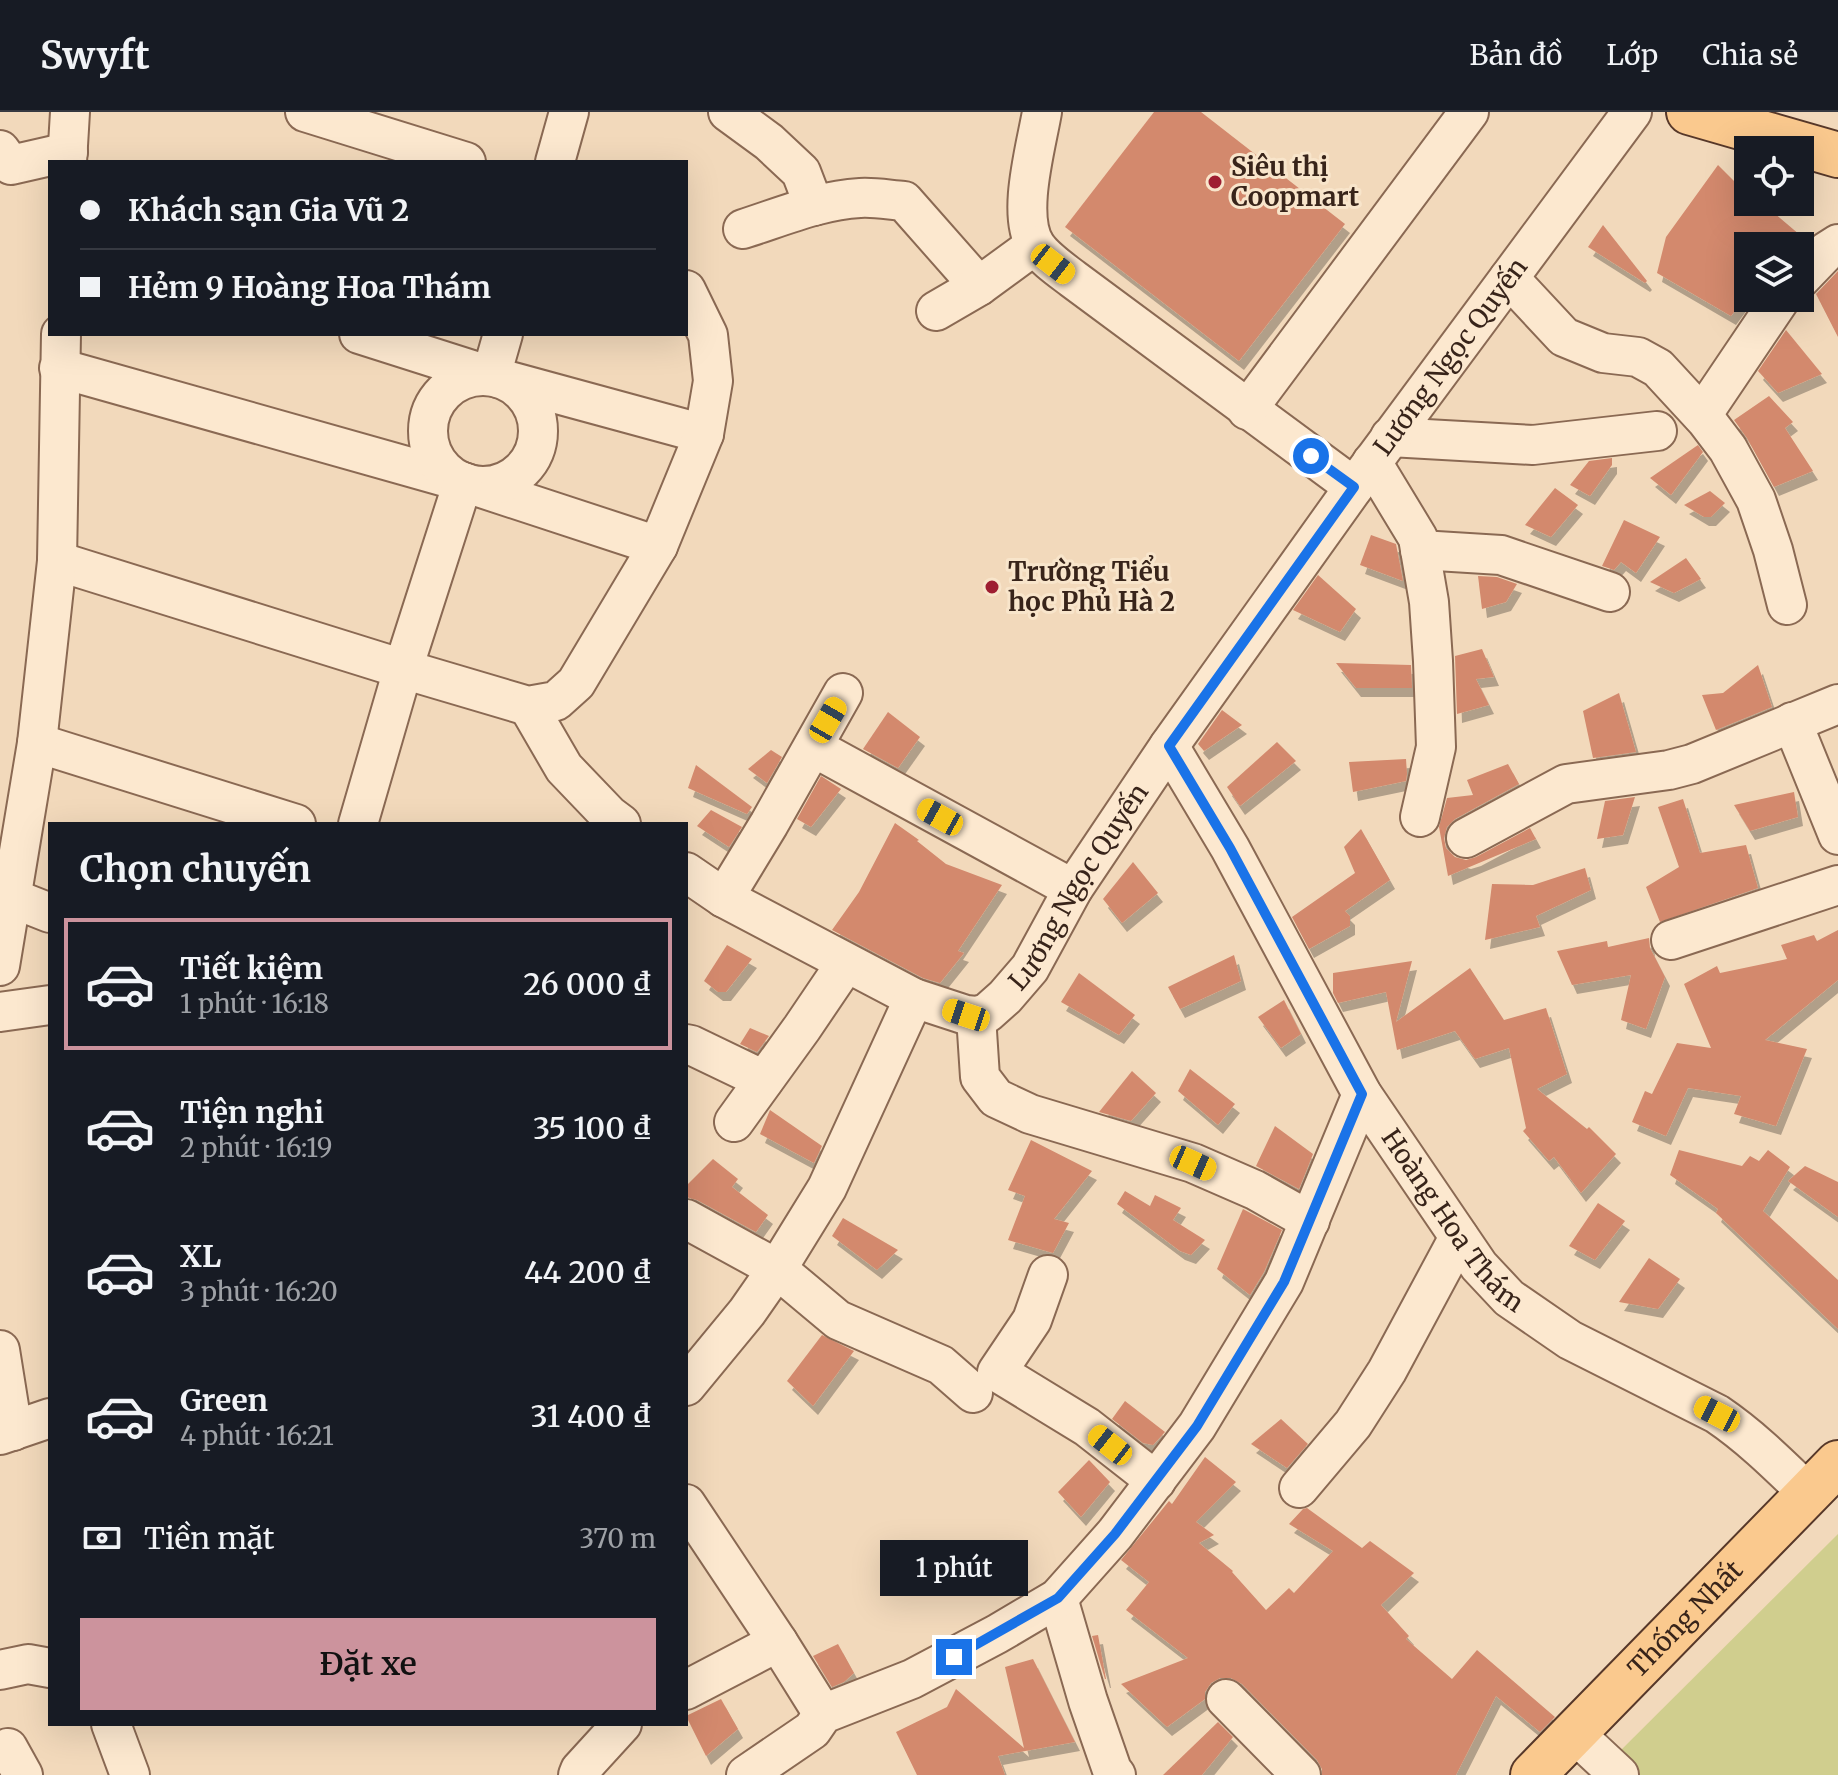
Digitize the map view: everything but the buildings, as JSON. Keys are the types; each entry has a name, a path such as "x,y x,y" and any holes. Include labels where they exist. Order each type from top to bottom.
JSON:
{"main road":[{"path":"1689,112 1838,155"},
{"path":"1782,112 1838,129"},
{"name":"Thống Nhất","path":"1533,1775 1824,1479"}],"street":[{"path":"0,150 11,165 68,157 70,112"},
{"path":"305,112 460,160"},
{"path":"556,160 569,112"},
{"path":"728,112 769,142 801,172 814,206"},
{"path":"1042,112 1028,193 1027,224 1035,245 1053,264 1247,410 1372,462 1657,431"},
{"path":"1247,410 1469,112"},
{"name":"Lương Ngọc Quyến","path":"976,1016 987,1013 1005,997 1030,968 1073,889 1169,746 1372,462 1632,112"},
{"path":"743,229 814,206 861,197 904,201 979,286"},
{"path":"1814,264 1838,244"},
{"path":"936,311 979,286 1035,245"},
{"path":"1509,278 1564,337 1603,353 1638,357 1658,368 1702,415 1728,449 1756,500 1787,605"},
{"path":"57,561 528,706 556,701 576,683 658,546 704,434 713,381 708,335 688,294"},
{"path":"1702,415 1772,312"},
{"path":"365,336 491,376 508,382 523,393 534,409 538,426 537,445 529,462 516,475 500,484 481,486 463,482 448,473 436,459 430,443 429,425 433,409 443,394 456,383 473,377 491,376 704,434"},
{"path":"491,376 502,336"},
{"path":"0,966 37,743 57,561 60,351 658,546"},
{"path":"1372,462 1418,538 1430,617 1436,747 1420,817"},
{"path":"359,822 403,669 463,482"},
{"path":"1420,550 1501,555 1610,592"},
{"path":"724,898 843,693"},
{"path":"1466,838 1566,784 1692,764 1838,704"},
{"path":"528,706 564,768 618,822"},
{"path":"1792,722 1838,835"},
{"path":"37,743 290,822"},
{"name":"Hoàng Hoa Thám","path":"1169,746 1230,848 1362,1094 1489,1277 1509,1298 1570,1340 1717,1414 1758,1445 1824,1479"},
{"path":"813,747 1073,889"},
{"path":"688,873 724,898 914,998 976,1016 980,1077 996,1098 1043,1118 1193,1163 1255,1190 1310,1221"},
{"path":"1671,940 1838,885"},
{"path":"12,898 48,912"},
{"path":"734,1122 846,963"},
{"path":"688,1384 747,1312 827,1188 914,998"},
{"path":"0,1012 48,1005"},
{"path":"688,1044 764,1080"},
{"path":"746,1775 812,1730 823,1714 912,1679 1058,1598 1115,1534 1197,1426 1284,1282 1362,1094"},
{"path":"688,1220 777,1269 838,1320 941,1365 973,1393"},
{"path":"1299,1488 1353,1424 1387,1371 1459,1237"},
{"path":"1048,1275 1032,1320 997,1372 1087,1427 1156,1481"},
{"path":"0,1350 6,1433 48,1419"},
{"path":"688,1507 823,1714"},
{"path":"1058,1598 1088,1701 1116,1775"},
{"path":"688,1689 778,1642"},
{"path":"0,1670 28,1664 48,1668"},
{"path":"1226,1699 1301,1775"},
{"path":"112,1726 130,1775"},
{"path":"578,1775 620,1726"},
{"path":"1575,1734 1619,1775"}],"shaded area":[{"path":"1838,1534 1838,1775 1631,1775 1613,1758"}],"place":[{"name":"Siêu thị Coopmart","path":"1215,182"},
{"name":"Trường Tiểu học Phủ Hà 2","path":"992,587"}],"route":[{"path":"954,1657 1058,1598 1115,1534 1197,1426 1284,1282 1362,1094 1230,848 1169,746 1354,487 1311,456"}]}
